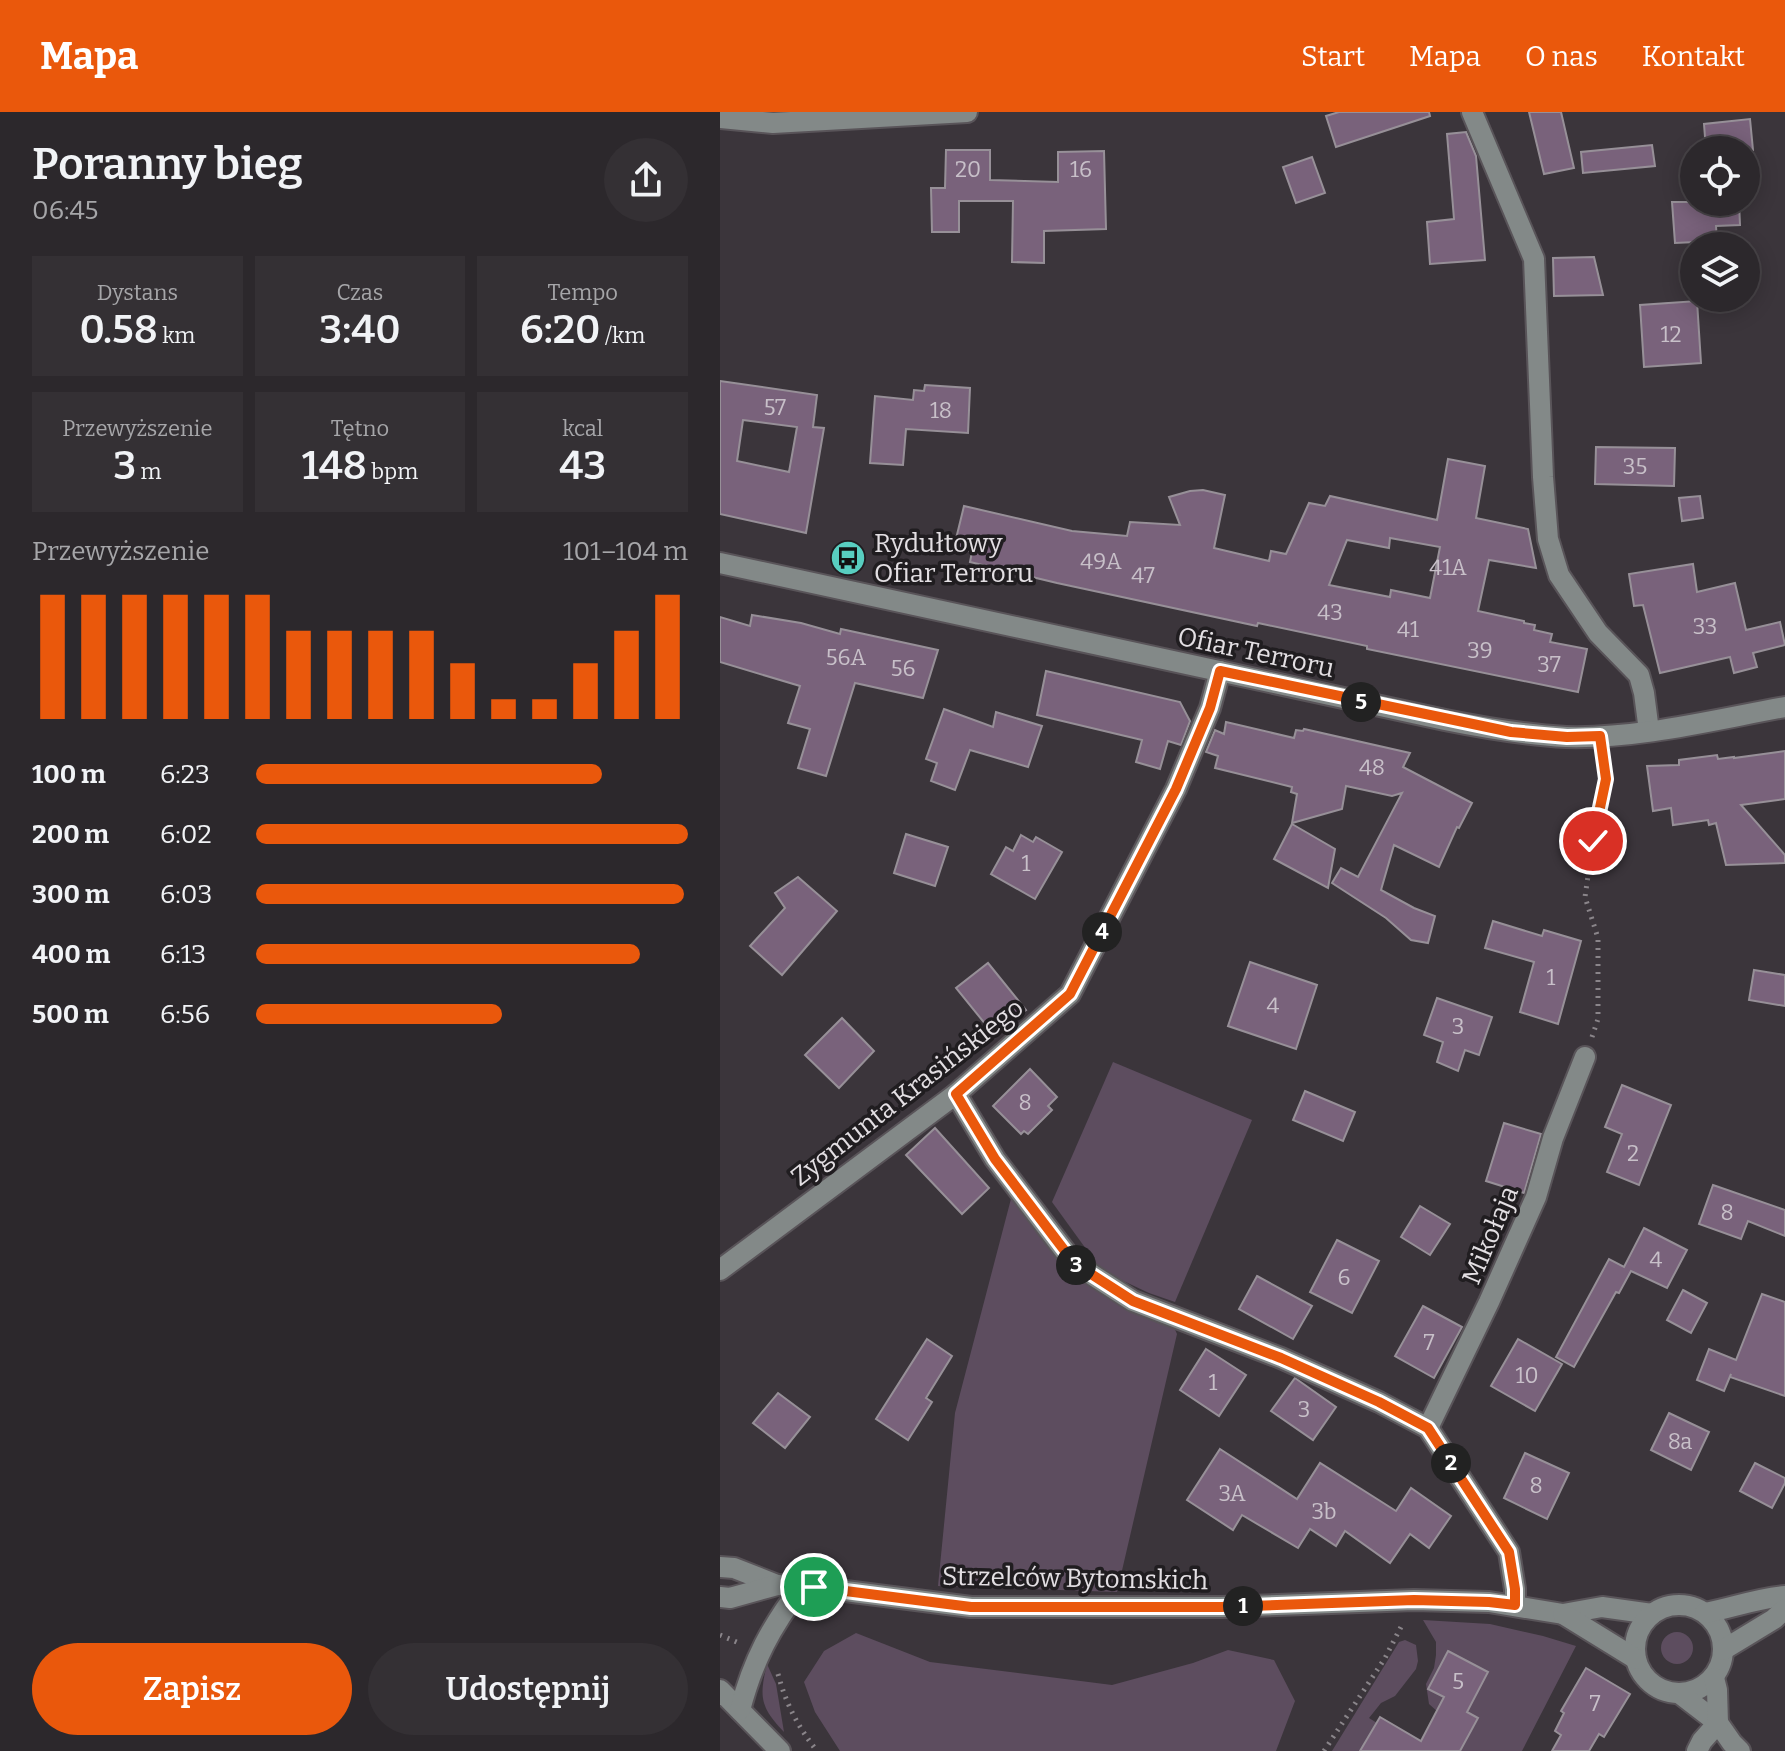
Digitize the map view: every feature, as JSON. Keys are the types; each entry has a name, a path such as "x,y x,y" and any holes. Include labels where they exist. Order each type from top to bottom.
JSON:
{"street":[{"path":"720,118 773,123 967,112"},
{"path":"1472,112 1534,259 1548,539 1559,575 1567,587 1598,633 1639,675 1649,731"},
{"name":"Ofiar Terroru","path":"720,563 1511,732 1567,737 1600,736 1649,731 1785,707"},
{"name":"Zygmunta Krasińskiego","path":"720,1270 956,1094 1070,994 1176,789 1210,708 1220,671"},
{"name":"Mikołaja","path":"1428,1428 1536,1197 1553,1138 1585,1057"},
{"path":"956,1094 995,1159 1074,1263 1133,1301 1281,1358 1379,1402 1428,1428 1509,1552 1515,1605"},
{"name":"Strzelców Bytomskich","path":"720,1567 734,1568 777,1585"},
{"name":"Strzelców Bytomskich","path":"720,1597 730,1598 777,1585 971,1607 1221,1607 1414,1600 1489,1602 1563,1614"},
{"path":"740,1710 756,1659 802,1586"},
{"path":"1705,1613 1762,1598 1785,1596"},
{"path":"1673,1605 1684,1605 1705,1613 1719,1630 1723,1650 1714,1678 1693,1690 1679,1693 1667,1691 1647,1679 1636,1659 1635,1646 1644,1623 1652,1614 1673,1605"},
{"path":"1563,1614 1602,1607 1652,1614"},
{"path":"1723,1650 1785,1609"},
{"path":"1563,1614 1636,1659"},
{"path":"1697,1751 1718,1723 1714,1678"},
{"path":"720,1690 780,1751"},
{"path":"1679,1693 1718,1723 1740,1751"}],"path":[{"path":"1598,1019 1598,938 1585,897 1606,779 1600,736"},
{"path":"1324,1751 1385,1658 1414,1600"},
{"path":"777,1671 785,1700 817,1751"}],"shaded area":[{"path":"1113,1062 1252,1120 1175,1302 1102,1271 1052,1202"},
{"path":"1012,1195 1062,1262 1172,1323 1177,1334 1117,1592 938,1586 955,1413"},
{"path":"1423,1620 1490,1624 1576,1646 1522,1751 1458,1751 1478,1718 1459,1711 1439,1713 1429,1704 1426,1684 1434,1668 1436,1642"},
{"path":"1677,1632 1688,1637 1693,1648 1688,1659 1677,1664 1666,1659 1661,1648 1666,1637"},
{"path":"856,1633 930,1662 1112,1685 1228,1650 1274,1660 1295,1701 1276,1751 840,1751 815,1712 804,1682 824,1651"},
{"path":"1405,1640 1416,1645 1416,1669 1395,1696 1381,1703 1369,1718 1377,1723 1360,1751 1332,1751 1399,1642"},
{"path":"767,1664 776,1684 784,1732 770,1715 764,1701"}],"building":[{"path":"1339,112 1429,112 1430,116 1336,147 1326,116"},
{"path":"1529,112 1561,112 1574,168 1544,174"},
{"path":"1750,119 1752,136 1705,136 1704,124"},
{"path":"1466,132 1476,156 1485,260 1430,264 1427,222 1454,219 1447,134"},
{"path":"1652,145 1655,166 1583,173 1581,152"},
{"path":"946,150 990,150 990,180 1058,182 1058,152 1104,151 1106,229 1044,231 1044,263 1012,262 1013,201 959,201 959,232 932,232 931,188 945,188"},
{"path":"1312,157 1325,193 1296,203 1283,167"},
{"path":"1672,202 1680,202 1680,216 1740,216 1740,225 1716,226 1716,232 1680,232 1680,243 1675,243"},
{"path":"1594,257 1603,295 1554,296 1553,258"},
{"path":"1680,302 1680,312 1698,312 1701,363 1644,367 1640,305"},
{"path":"720,381 817,395 813,427 824,428 806,533 720,514","holes":["743,420 797,427 789,472 737,461"]},
{"path":"925,385 970,388 968,433 906,429 903,465 870,463 875,396 913,400 914,390 924,391"},
{"path":"1596,447 1675,448 1674,486 1595,484"},
{"path":"1448,459 1485,466 1476,518 1528,529 1536,568 1489,560 1478,611 1524,621 1535,625 1534,630 1552,634 1550,642 1587,649 1578,692 1057,583 970,562 972,552 954,547 964,506 1072,531 1127,536 1130,522 1180,525 1169,497 1203,490 1225,495 1214,548 1269,561 1271,551 1286,554 1309,503 1325,506 1330,496 1437,520","holes":["1390,538 1440,547 1430,598 1391,590 1390,597 1329,585 1347,540 1389,548"]},
{"path":"1700,496 1703,518 1682,521 1679,498"},
{"path":"1693,564 1697,592 1735,583 1746,630 1780,622 1785,645 1753,653 1757,667 1734,673 1730,657 1660,673 1643,605 1634,606 1629,574"},
{"path":"752,615 801,623 840,634 841,629 938,650 923,698 855,683 826,776 798,768 810,729 788,723 800,686 720,662 720,617 750,626"},
{"path":"1046,671 1180,702 1190,721 1181,745 1168,741 1160,769 1136,762 1142,740 1037,715"},
{"path":"944,709 993,727 996,712 1042,726 1028,767 970,750 955,790 931,781 937,763 926,759"},
{"path":"1226,722 1294,738 1296,730 1304,729 1410,753 1403,767 1472,803 1439,867 1394,845 1381,890 1435,916 1428,943 1411,940 1386,918 1332,883 1341,868 1358,877 1402,793 1392,796 1346,786 1342,809 1292,823 1297,794 1291,792 1292,787 1215,768 1218,756 1206,752 1215,730 1224,734"},
{"path":"1785,751 1785,799 1741,805 1785,855 1785,863 1726,865 1716,823 1709,825 1708,820 1673,825 1671,808 1653,811 1647,766 1679,765 1679,760 1717,755 1718,759"},
{"path":"1292,824 1335,849 1328,888 1274,859"},
{"path":"906,834 948,847 935,886 894,873"},
{"path":"1021,835 1033,842 1036,837 1062,852 1035,899 991,874 1006,847 1013,851"},
{"path":"798,877 837,911 782,975 750,946 785,908 775,893"},
{"path":"1493,921 1542,936 1544,930 1581,941 1558,1024 1520,1012 1534,962 1485,948"},
{"path":"1250,962 1317,985 1296,1049 1228,1026"},
{"path":"988,963 1026,1010 995,1036 956,988"},
{"path":"1754,970 1785,975 1785,1006 1749,1000"},
{"path":"1437,998 1492,1017 1479,1055 1465,1050 1458,1071 1437,1062 1443,1042 1424,1035"},
{"path":"842,1018 874,1051 839,1088 805,1055"},
{"path":"1030,1069 1057,1097 1048,1106 1052,1110 1028,1134 1024,1131 1021,1134 993,1106"},
{"path":"1622,1085 1671,1105 1639,1185 1607,1172 1622,1134 1605,1127"},
{"path":"1305,1091 1355,1112 1343,1141 1293,1120"},
{"path":"1504,1123 1541,1134 1524,1193 1486,1181"},
{"path":"935,1128 989,1188 962,1214 906,1155"},
{"path":"1713,1185 1785,1210 1785,1236 1748,1221 1741,1239 1699,1224"},
{"path":"1420,1206 1450,1224 1430,1255 1401,1237"},
{"path":"1644,1228 1687,1250 1667,1288 1631,1271 1574,1367 1556,1357 1609,1259 1624,1267"},
{"path":"1337,1240 1379,1261 1352,1313 1310,1292"},
{"path":"1257,1276 1312,1306 1293,1339 1239,1309"},
{"path":"1683,1290 1707,1303 1691,1333 1667,1320"},
{"path":"1762,1294 1785,1302 1785,1396 1730,1377 1731,1374 1724,1391 1697,1380 1709,1349 1736,1360"},
{"path":"1423,1306 1462,1327 1434,1378 1395,1356"},
{"path":"927,1339 952,1356 926,1398 932,1402 908,1440 876,1419"},
{"path":"1518,1339 1562,1364 1535,1411 1491,1386"},
{"path":"1206,1349 1246,1375 1219,1416 1180,1390"},
{"path":"1295,1378 1336,1407 1313,1440 1271,1411"},
{"path":"778,1393 810,1417 785,1448 753,1423"},
{"path":"1669,1413 1709,1432 1691,1470 1651,1450"},
{"path":"1220,1449 1297,1499 1320,1463 1396,1511 1411,1488 1451,1516 1429,1548 1410,1534 1390,1563 1345,1531 1336,1546 1310,1529 1298,1548 1242,1515 1233,1530 1187,1500"},
{"path":"1525,1453 1569,1473 1547,1519 1504,1498"},
{"path":"1755,1463 1785,1478 1772,1508 1740,1491"},
{"path":"1448,1651 1488,1672 1467,1712 1478,1718 1460,1751 1360,1751 1380,1717 1421,1741 1444,1697 1428,1689"},
{"path":"1586,1668 1630,1694 1604,1737 1599,1734 1589,1751 1552,1751 1561,1735 1555,1731 1564,1713 1561,1711"}],"place":[{"name":"Rydułtowy Ofiar Terroru","path":"848,558"}],"route":[{"path":"814,1587 971,1607 1221,1607 1414,1600 1515,1605 1509,1552 1428,1428 1379,1402 1281,1358 1133,1301 1074,1263 995,1159 956,1094 1070,994 1176,789 1210,708 1220,671 1511,732 1567,737 1600,736 1606,779 1593,841"}]}
